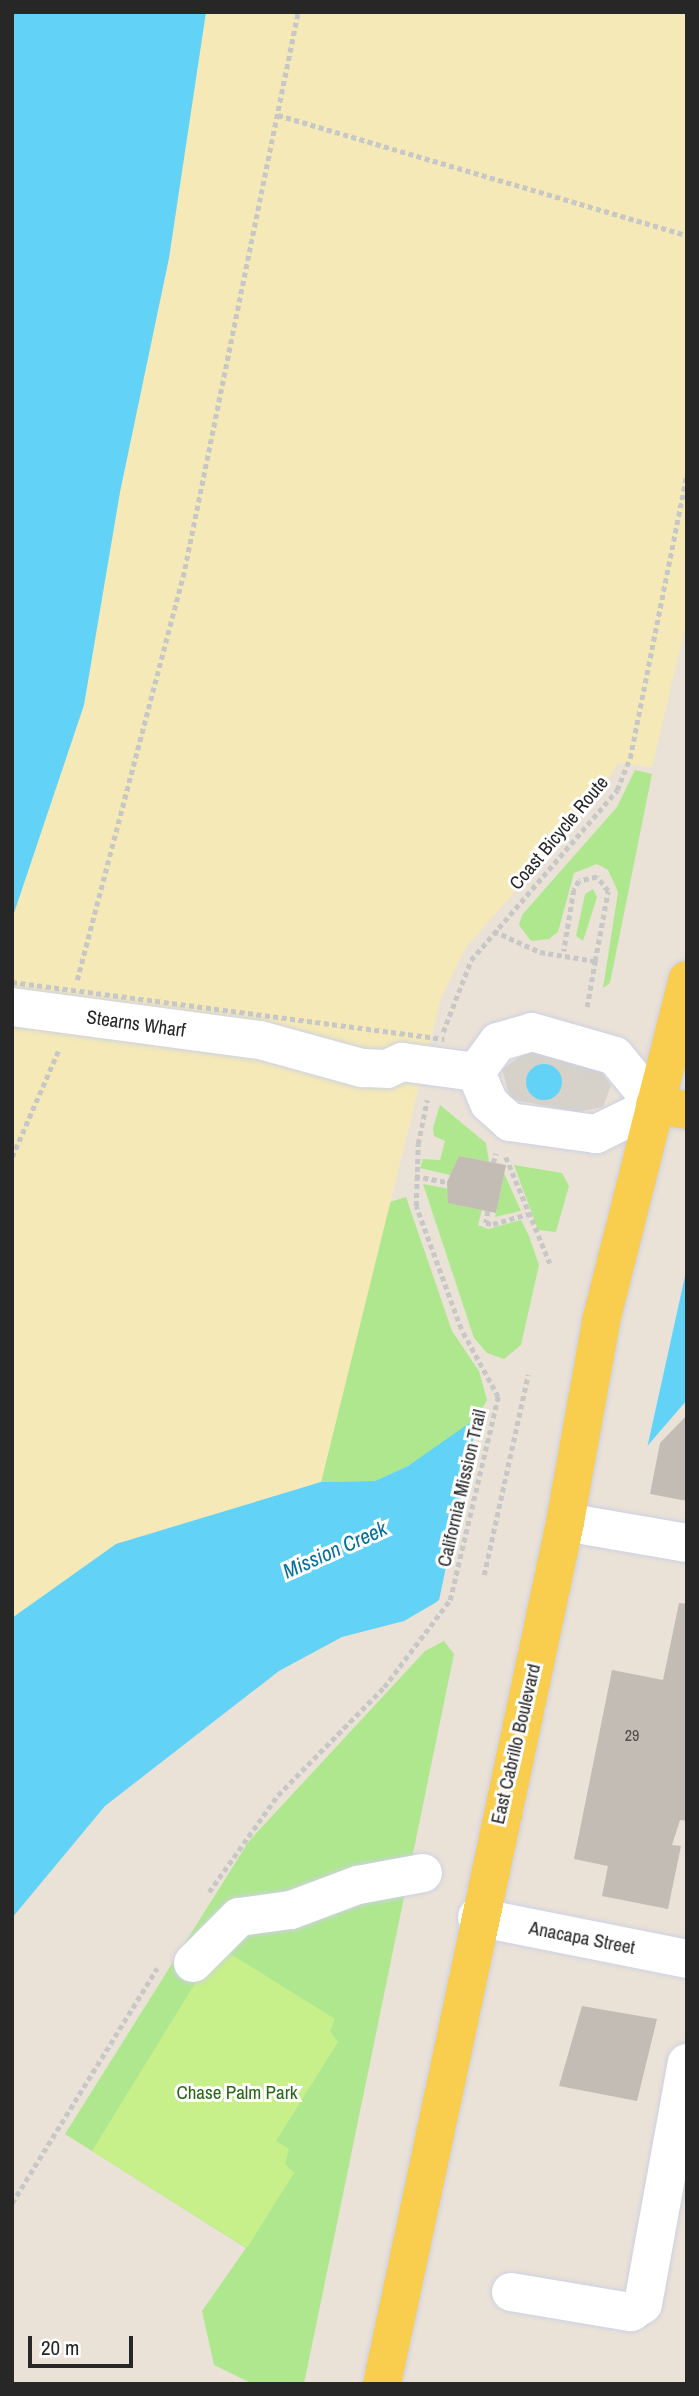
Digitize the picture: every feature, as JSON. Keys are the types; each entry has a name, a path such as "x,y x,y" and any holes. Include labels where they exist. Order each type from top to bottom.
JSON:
{"main road":[{"name":"East Cabrillo Boulevard","path":"382,2384 477,1917 565,1518 601,1321 671,1108 687,980"}],"street":[{"name":"Stearns Wharf","path":"12,1007 260,1040 362,1068 387,1069 427,1056 476,1072"},
{"path":"532,1032 615,1056 671,1108 596,1134 510,1122 489,1103 476,1072 498,1042 532,1032"},
{"path":"565,1518 687,1543"},
{"path":"193,1963 220,1929 239,1917 291,1910 358,1885 423,1873"},
{"name":"Anacapa Street","path":"477,1917 687,1959"},
{"path":"511,2292 631,2312 643,2304 687,2063"}],"path":[{"path":"72,999 183,577 298,12"},
{"path":"277,115 687,235"},
{"name":"Coast Bicycle Route","path":"427,1056 456,990 494,931 595,818 626,769 687,472"},
{"path":"564,951 574,890 587,877 597,877 608,891 587,1007"},
{"path":"494,931 540,952 564,951 595,961"},
{"path":"12,982 427,1056"},
{"path":"12,1157 62,1038"},
{"name":"California Mission Trail","path":"427,1056 415,1176 430,1251 461,1329 498,1397 450,1600"},
{"path":"502,1148 550,1263"},
{"path":"415,1176 447,1182"},
{"path":"488,1211 486,1223 493,1224 528,1214"},
{"path":"484,1575 528,1375"}],"green space":[{"path":"635,770 652,774 610,983 603,988 618,892 608,870 597,864 574,873 558,932 549,939 531,941 519,925 522,915 617,807"},
{"path":"593,889 597,897 583,941 576,936 585,894"},
{"path":"440,1105 486,1143 489,1162 459,1156 454,1176 420,1168 423,1159 440,1160 445,1141 434,1136 433,1128"},
{"path":"514,1165 562,1173 569,1186 556,1232 538,1230"},
{"path":"504,1173 521,1211 495,1217 496,1213"},
{"path":"423,1184 451,1189 449,1203 482,1210 478,1225 488,1229 521,1220 529,1236 539,1265 521,1345 504,1359 487,1353 474,1338"},
{"path":"406,1197 452,1331 479,1371 487,1400 474,1424 408,1466 375,1481 321,1482 390,1202"},
{"name":"Chase Palm Park","path":"444,1641 454,1654 304,2384 253,2384 214,2365 202,2311 246,2248 65,2134 249,1841 425,1651"},
{"path":"218,1946 335,2019 330,2031 338,2042 276,2141 289,2149 285,2164 294,2173 247,2248 92,2151"}],"sand":[{"path":"206,12 687,12 687,619 652,767 618,763 594,802 466,947 441,998 321,1482 116,1544 12,1618 12,919 84,705 120,492 169,258"}],"shaded area":[{"path":"530,1050 589,1056 611,1085 603,1107 577,1112 510,1099 502,1069"}],"water":[{"path":"12,12 206,12 169,258 120,492 84,705 12,919"},
{"path":"544,1064 557,1069 562,1082 557,1095 544,1100 531,1095 526,1082 531,1069"},
{"name":"Mission Creek","path":"687,1271 687,1400 643,1451 435,1603 404,1621 342,1637 279,1671 105,1806 12,1918 12,1618 116,1544 321,1482 375,1481 408,1466"}],"pier":[{"path":"687,1267 646,1453 438,1605 478,1417"}],"building":[{"path":"459,1156 506,1165 496,1213 448,1203 447,1182"},
{"path":"687,1415 687,1501 650,1494 660,1443"},
{"path":"679,1603 687,1604 687,1821 680,1820 672,1845 681,1846 668,1909 602,1896 608,1866 574,1859 612,1670 663,1680"},
{"path":"582,2006 657,2019 637,2101 559,2086"}]}
